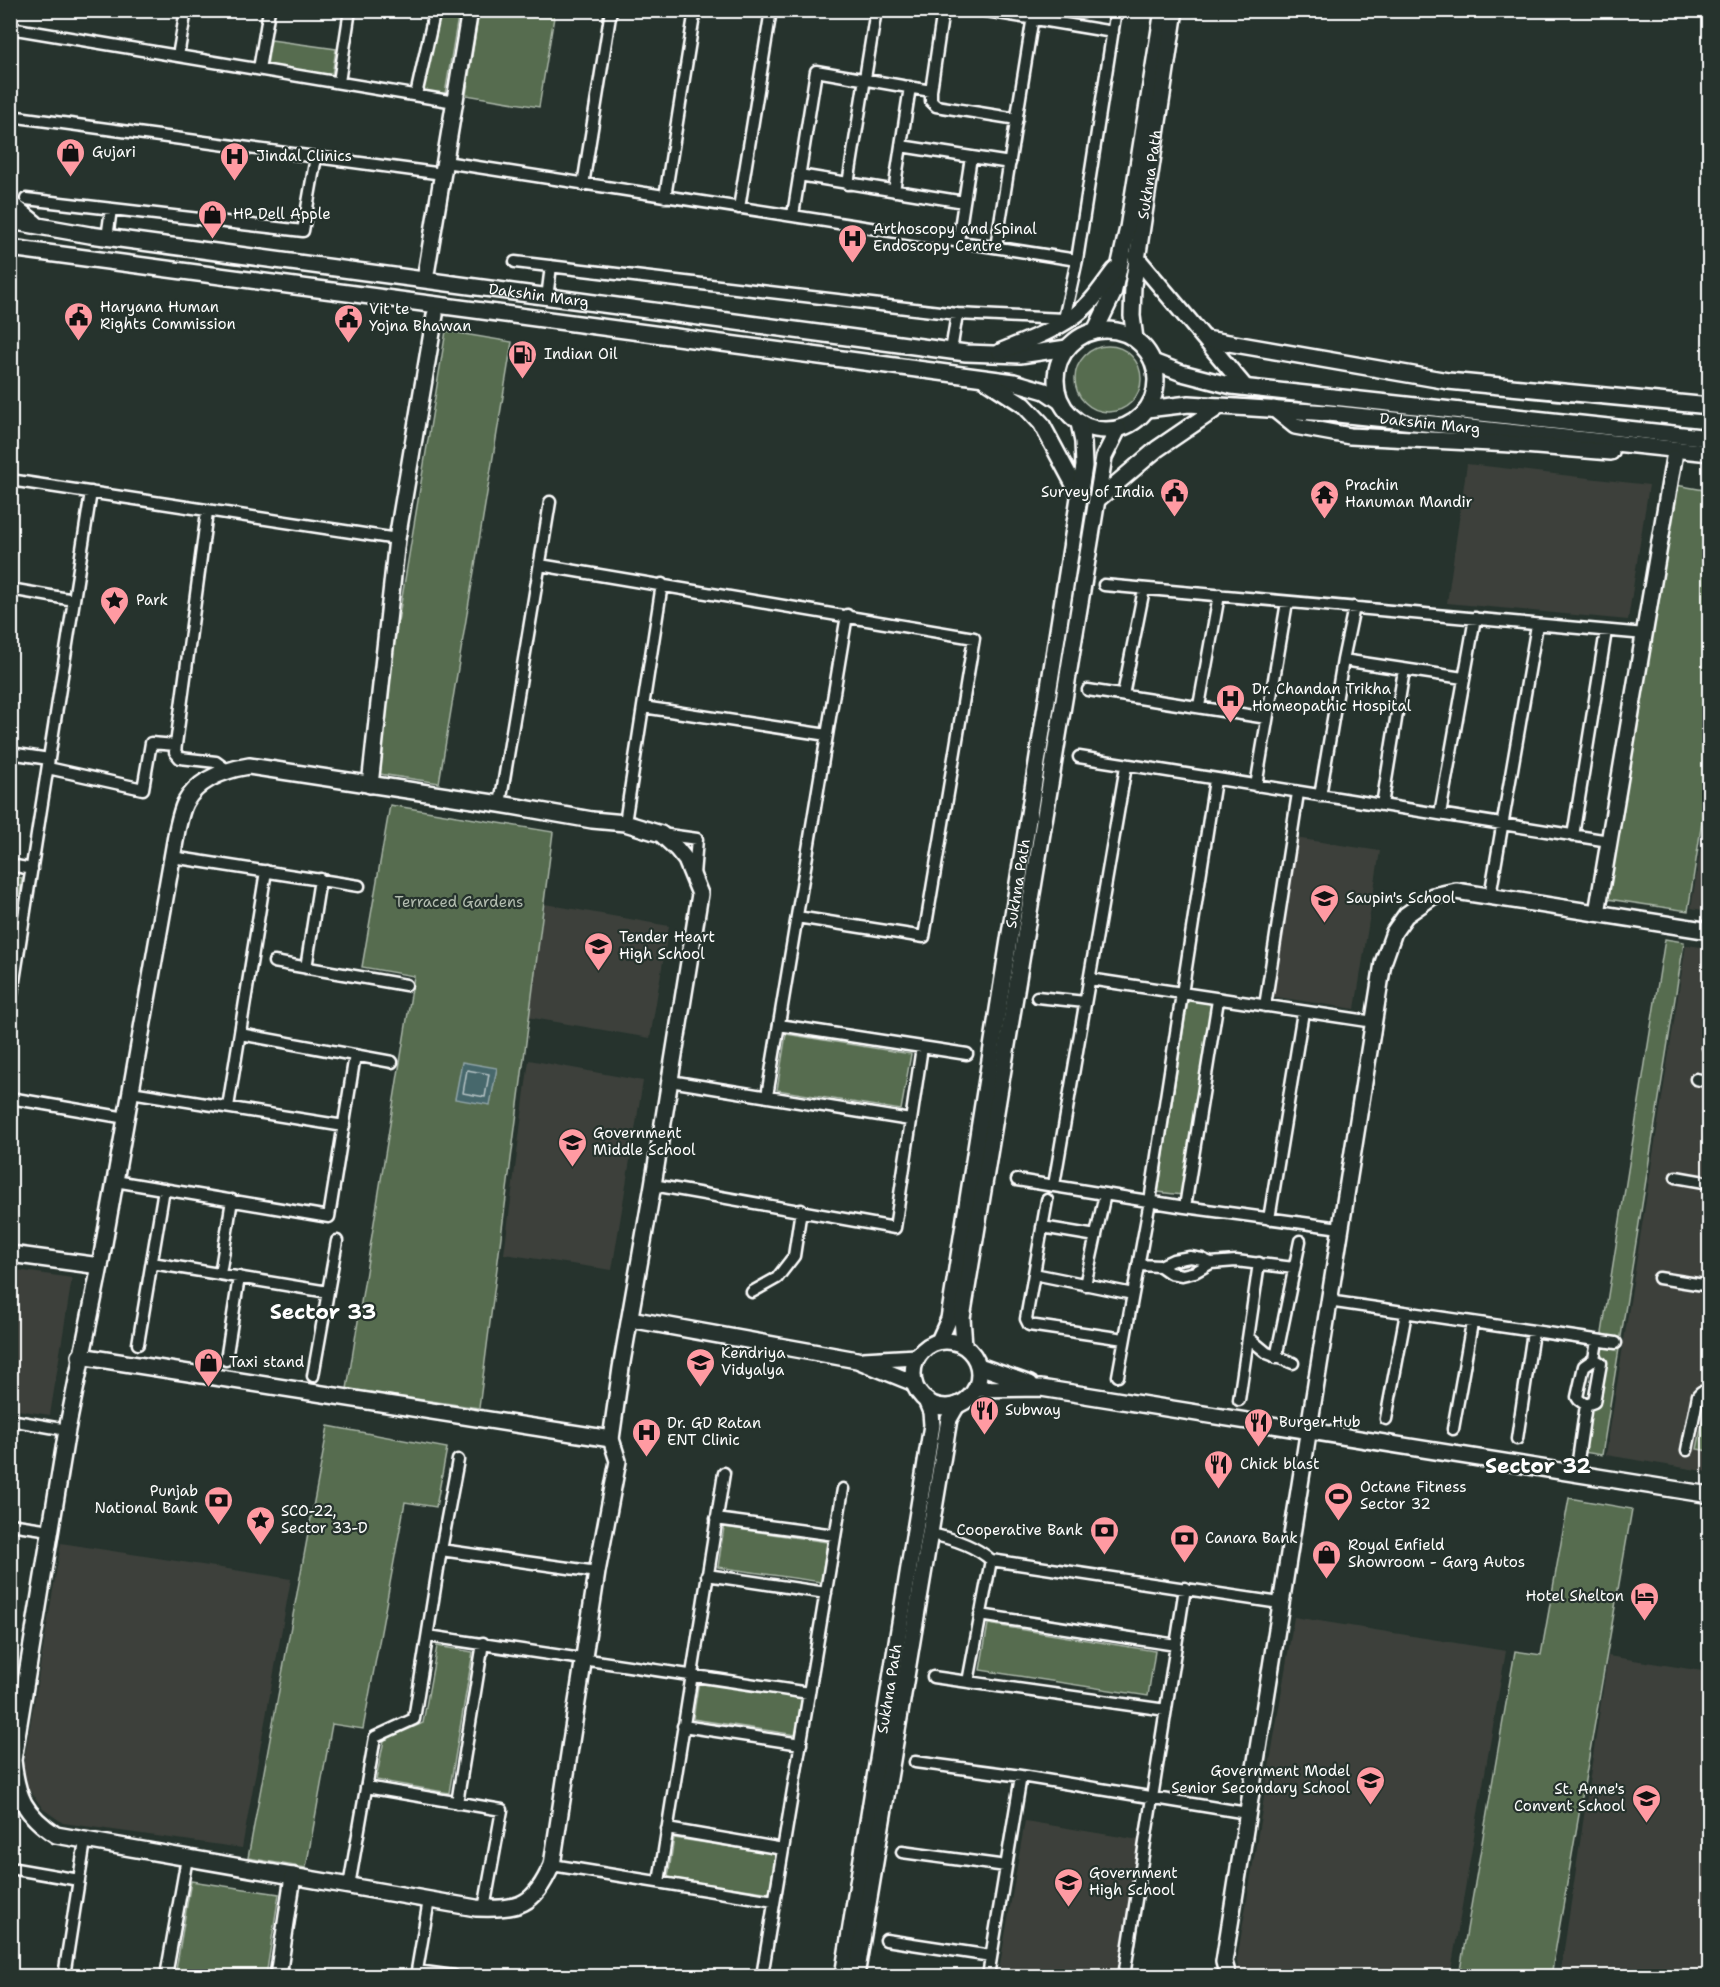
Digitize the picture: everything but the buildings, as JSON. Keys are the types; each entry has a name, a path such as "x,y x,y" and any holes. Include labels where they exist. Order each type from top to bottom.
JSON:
{"street":[{"path":"178,56 186,10"},
{"path":"259,69 269,10"},
{"path":"339,82 350,10"},
{"path":"416,95 435,10"},
{"path":"426,274 470,10"},
{"path":"583,185 611,10"},
{"path":"665,197 695,10"},
{"path":"739,208 771,10"},
{"path":"848,184 876,10"},
{"path":"943,10 931,101 936,106 1017,119"},
{"path":"980,10 1033,14 1113,32"},
{"path":"515,262 957,314 1064,319 1077,260 1116,10"},
{"name":"Sukhna Path","path":"1095,331 1113,294 1128,228 1163,10"},
{"name":"Sukhna Path","path":"1135,339 1132,316 1136,257 1175,10"},
{"path":"996,247 1033,14"},
{"path":"10,28 455,102"},
{"path":"793,215 816,71 931,91"},
{"path":"894,191 910,87"},
{"path":"10,116 316,157 444,168 583,185 793,215 1077,260"},
{"path":"901,146 1010,163"},
{"path":"26,199 303,231 316,157"},
{"path":"958,241 971,157"},
{"path":"799,175 964,202"},
{"path":"10,203 40,227"},
{"path":"107,238 111,209"},
{"name":"Dakshin Marg","path":"10,221 107,238 951,351 1020,355 1067,348"},
{"name":"Dakshin Marg","path":"10,248 1014,382 1045,391 1060,400"},
{"path":"10,253 28,249"},
{"path":"1136,257 1245,387"},
{"path":"995,354 1050,331 1067,321 1090,302 1119,265"},
{"path":"548,290 551,266"},
{"path":"951,351 957,314"},
{"path":"370,785 397,539 435,315"},
{"path":"1095,331 1120,332 1142,344 1153,362 1157,379 1155,393 1147,409 1132,423 1118,429 1088,428 1078,423 1060,400 1055,381 1057,366 1067,348 1082,336 1095,331"},
{"path":"1206,339 1448,381 1710,406"},
{"name":"Dakshin Marg","path":"1153,362 1182,373 1245,387 1710,438"},
{"path":"982,378 1024,405 1041,423 1079,494"},
{"name":"Dakshin Marg","path":"1147,409 1189,404 1328,413 1710,453"},
{"path":"1097,500 1157,449 1220,406"},
{"path":"1274,409 1295,426 1350,436 1512,444 1710,462"},
{"name":"Sukhna Path","path":"939,1341 949,1319 1084,466 1083,442 1078,423"},
{"name":"Sukhna Path","path":"964,1345 962,1318 1104,457 1118,429"},
{"path":"1597,913 1674,458"},
{"path":"10,480 207,512 397,539"},
{"path":"10,1006 16,931 32,869 91,492"},
{"path":"500,804 550,502"},
{"path":"207,512 175,752 180,758 216,762 227,770"},
{"path":"540,565 974,638 924,937 797,917"},
{"path":"625,823 662,584"},
{"path":"1104,585 1645,634"},
{"path":"10,589 74,600"},
{"path":"1123,695 1144,589"},
{"path":"1199,706 1219,595"},
{"path":"1256,786 1287,602"},
{"path":"1320,796 1354,607"},
{"path":"768,1096 847,615"},
{"path":"1440,814 1474,618"},
{"path":"1490,896 1537,625"},
{"path":"1573,836 1606,631"},
{"path":"1343,660 1463,678"},
{"path":"1382,805 1404,670"},
{"path":"1088,690 1267,717"},
{"path":"643,707 827,735"},
{"path":"10,753 143,789 151,743 176,745"},
{"path":"1079,757 1608,842"},
{"path":"661,834 686,860 700,894 621,1368 611,1439 618,1461 597,1572 552,1865 545,1881 533,1897 523,1904 505,1909 484,1909 85,1841 56,1835 44,1827 24,1806 16,1787 13,1760 66,1430 100,1266 177,830 185,803 200,784 227,770 249,766 592,820 625,823 661,834 696,839 694,875"},
{"path":"1054,1185 1126,766"},
{"path":"1118,1376 1150,1201 1215,780"},
{"path":"1265,1006 1298,793"},
{"path":"172,857 359,886"},
{"path":"10,866 32,869"},
{"path":"228,1107 266,871"},
{"path":"306,968 320,879"},
{"path":"1228,1977 1224,1962 1307,1431 1383,963 1394,932 1406,915 1433,896 1456,891 1710,931"},
{"path":"274,962 406,985"},
{"path":"1089,979 1374,1022"},
{"path":"1037,997 1085,1002"},
{"path":"1185,1207 1218,1000"},
{"path":"1269,1219 1303,1012"},
{"path":"779,1025 967,1054"},
{"path":"240,1034 392,1062"},
{"path":"653,1185 895,1228 922,1047"},
{"path":"115,1180 329,1217 356,1055"},
{"path":"1696,1079 1710,1082"},
{"path":"670,1081 910,1120"},
{"path":"131,1092 344,1126"},
{"path":"10,1098 126,1118"},
{"path":"1676,1177 1710,1183"},
{"path":"1017,1180 1185,1207 1340,1228"},
{"path":"138,1344 164,1189"},
{"path":"1085,1285 1105,1194"},
{"path":"220,1274 232,1200"},
{"path":"1047,1200 1026,1319 1029,1325 1124,1339"},
{"path":"752,1292 777,1278 794,1256 801,1210"},
{"path":"1042,1227 1096,1236"},
{"path":"1276,1358 1300,1241"},
{"path":"313,1376 337,1242"},
{"path":"10,1254 100,1266"},
{"path":"1138,1265 1160,1266 1173,1260 1190,1257 1211,1263"},
{"path":"1160,1266 1170,1273 1182,1275 1195,1272 1211,1263 1236,1261 1294,1268"},
{"path":"152,1263 328,1292"},
{"path":"1239,1400 1250,1338 1259,1263"},
{"path":"1034,1274 1132,1294"},
{"path":"226,1360 239,1277"},
{"path":"1659,1278 1710,1286"},
{"path":"1328,1301 1616,1343"},
{"path":"1386,1419 1406,1312"},
{"path":"630,1319 857,1360 914,1383"},
{"path":"1453,1429 1472,1323"},
{"path":"1517,1439 1533,1332"},
{"path":"1250,1338 1257,1347 1276,1358 1293,1363"},
{"path":"950,1340 964,1345 977,1358 980,1377 976,1389 967,1400 957,1406 942,1407 926,1400 920,1395 914,1383 913,1370 917,1357 926,1347 939,1341 950,1340"},
{"path":"1586,1405 1577,1396 1584,1366 1594,1359 1597,1341"},
{"path":"80,1356 611,1439"},
{"path":"857,1360 917,1357"},
{"path":"1586,1405 1594,1402 1601,1363 1594,1359"},
{"path":"979,1366 1041,1388"},
{"path":"976,1389 1041,1388 1710,1495"},
{"path":"1687,1450 1698,1395 1701,1392 1710,1393"},
{"name":"Sukhna Path","path":"843,1977 932,1425 932,1412 926,1400"},
{"path":"1576,1474 1586,1405"},
{"name":"Sukhna Path","path":"856,1977 949,1419 957,1406"},
{"path":"10,1420 66,1430"},
{"path":"349,1886 375,1737 414,1719 458,1460"},
{"path":"658,1882 724,1473"},
{"path":"762,1977 843,1489"},
{"path":"716,1519 835,1535"},
{"path":"10,1524 50,1530"},
{"path":"930,1534 957,1541 982,1552 991,1560 1280,1603"},
{"path":"441,1550 597,1572"},
{"path":"968,1682 991,1560"},
{"path":"708,1575 826,1593"},
{"path":"1124,1977 1185,1588"},
{"path":"981,1616 1176,1645"},
{"path":"428,1636 809,1693"},
{"path":"457,1803 483,1643"},
{"path":"933,1677 1166,1710"},
{"path":"683,1726 801,1744"},
{"path":"915,1762 1021,1776 1247,1814"},
{"path":"988,1977 1021,1776"},
{"path":"366,1788 502,1810 484,1909"},
{"path":"667,1829 783,1849"},
{"path":"64,1977 85,1841"},
{"path":"902,1852 1006,1866"},
{"path":"166,1977 187,1858"},
{"path":"552,1865 774,1901"},
{"path":"10,1868 79,1880"},
{"path":"278,1977 293,1876"},
{"path":"429,1900 417,1974 454,1977"},
{"path":"886,1940 991,1956"}],"shaded area":[{"path":"1467,464 1649,485 1628,620 1447,603"},
{"path":"1709,799 1709,911 1691,908"},
{"name":"Saupin's School","path":"1295,838 1380,851 1355,1009 1270,996"},
{"name":"Tender Heart High School","path":"545,904 669,926 650,1038 527,1017"},
{"path":"1686,945 1709,948 1709,1472 1606,1455"},
{"name":"Government Middle School","path":"529,1060 643,1081 612,1270 504,1254"},
{"path":"10,1269 72,1278 50,1415 11,1409"},
{"path":"61,1543 291,1579 242,1848 63,1823 43,1809 28,1788 23,1767"},
{"name":"Government Model Senior Secondary School","path":"1294,1617 1506,1651 1450,1976 1239,1976 1237,1960"},
{"name":"St. Anne's Convent School","path":"1608,1656 1709,1672 1709,1976 1560,1976"},
{"name":"Government High School","path":"1025,1821 1139,1840 1116,1976 998,1976"}],"green space":[{"path":"436,11 459,11 445,94 423,91"},
{"path":"479,11 555,11 539,107 466,95"},
{"path":"271,40 336,49 332,75 267,66"},
{"path":"446,331 512,342 439,783 373,773"},
{"path":"1101,346 1115,346 1127,351 1136,360 1141,379 1139,392 1132,403 1115,412 1101,412 1089,407 1080,398 1075,386 1075,372 1080,360 1089,351"},
{"path":"1676,485 1709,491 1709,777 1688,911 1608,899"},
{"name":"Terraced Gardens","path":"390,805 553,832 479,1408 347,1389 414,976 362,967"},
{"path":"11,876 22,878 15,924 11,923"},
{"path":"1665,939 1684,942 1602,1455 1583,1452"},
{"path":"1188,1000 1212,1004 1182,1195 1158,1192"},
{"path":"786,1034 911,1054 901,1110 777,1090"},
{"path":"1707,1400 1709,1401 1709,1451 1697,1449"},
{"path":"328,1426 447,1448 436,1507 405,1502 363,1729 332,1724 306,1868 248,1858"},
{"path":"1569,1498 1632,1509 1551,1976 1459,1976 1515,1651 1541,1655"},
{"path":"724,1527 827,1542 821,1582 718,1567"},
{"path":"988,1624 1155,1651 1148,1696 980,1670"},
{"path":"437,1646 473,1652 449,1793 376,1780 384,1740 423,1723"},
{"path":"699,1680 802,1695 796,1735 693,1719"},
{"path":"674,1838 777,1854 771,1893 668,1878"},
{"path":"191,1881 279,1894 266,1976 175,1976"}],"water":[{"path":"462,1062 497,1068 490,1105 455,1099"}],"place":[{"name":"Gujari","path":"71,178"},
{"name":"Jindal Clinics","path":"235,182"},
{"name":"HP Dell Apple","path":"212,240"},
{"name":"Arthoscopy and Spinal Endoscopy Centre","path":"852,264"},
{"name":"Haryana Human Rights Commission","path":"79,342"},
{"name":"Vit te Yojna Bhawan","path":"348,344"},
{"name":"Indian Oil","path":"523,380"},
{"name":"Survey of India","path":"1175,518"},
{"name":"Prachin Hanuman Mandir","path":"1324,520"},
{"name":"Park","path":"115,626"},
{"name":"Dr. Chandan Trikha Homeopathic Hospital","path":"1231,724"},
{"name":"Saupin's School","path":"1325,924"},
{"name":"Tender Heart High School","path":"598,972"},
{"name":"Government Middle School","path":"572,1168"},
{"name":"Taxi stand","path":"208,1388"},
{"name":"Kendriya Vidyalya","path":"700,1388"},
{"name":"Subway","path":"984,1436"},
{"name":"Burger Hub","path":"1258,1448"},
{"name":"Dr. GD Ratan ENT Clinic","path":"646,1458"},
{"name":"Chick blast","path":"1219,1490"},
{"name":"Octane Fitness Sector 32","path":"1339,1522"},
{"name":"Punjab National Bank","path":"219,1526"},
{"name":"SCO-22, Sector 33-D","path":"260,1546"},
{"name":"Cooperative Bank","path":"1104,1556"},
{"name":"Canara Bank","path":"1184,1564"},
{"name":"Royal Enfield Showroom - Garg Autos","path":"1327,1580"},
{"name":"Hotel Shelton","path":"1645,1622"},
{"name":"Government Model Senior Secondary School","path":"1371,1806"},
{"name":"St. Anne's Convent School","path":"1646,1824"},
{"name":"Government High School","path":"1068,1908"}],"district":[{"name":"Sector 33","path":"323,1312"},
{"name":"Sector 32","path":"1538,1466"}]}
